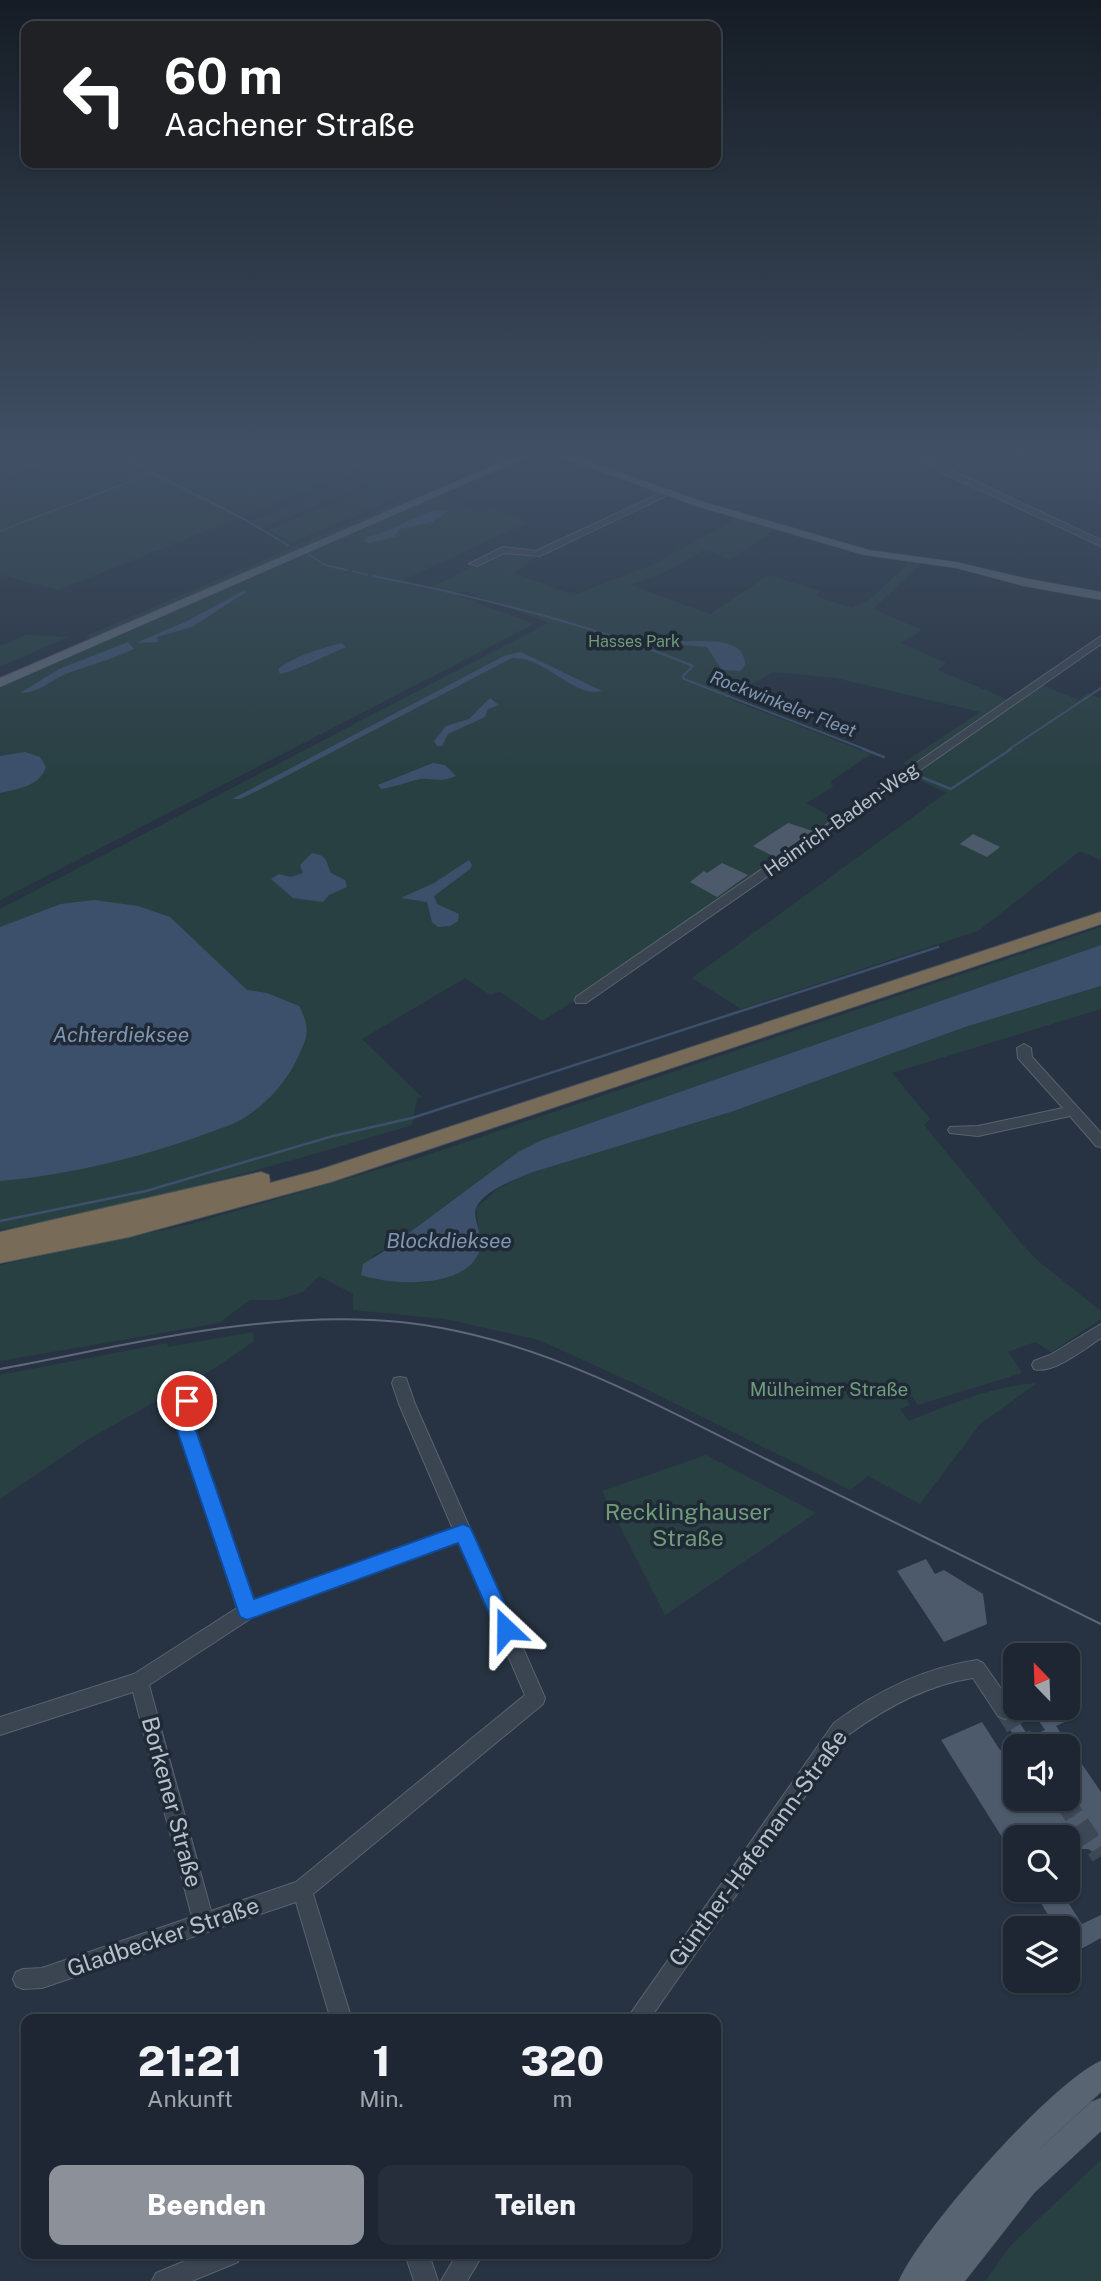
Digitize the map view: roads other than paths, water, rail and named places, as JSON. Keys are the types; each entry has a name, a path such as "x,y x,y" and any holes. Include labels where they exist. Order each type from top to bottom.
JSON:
{"highway":[{"path":"0,1240 215,1192 369,1148 1101,905"},
{"path":"0,1255 129,1229 323,1177 1101,918"}],"main road":[{"path":"0,683 287,558"},
{"path":"908,558 956,565 1098,593"},
{"path":"914,2281 967,2206 1004,2163 1041,2126 1101,2075"},
{"path":"946,2281 1024,2183 1101,2112"}],"street":[{"path":"474,564 487,558"},
{"name":"Heinrich-Baden-Weg","path":"581,1000 1101,639"},
{"path":"1024,1048 1025,1058 1101,1142"},
{"path":"955,1130 978,1131 1072,1111"},
{"path":"1040,1365 1056,1359 1101,1330"},
{"path":"340,2014 302,1890 536,1698 400,1383"},
{"path":"187,1401 181,1412 247,1611"},
{"path":"0,1726 139,1681 247,1611 463,1533"},
{"name":"Günther-Hafemann-Straße","path":"640,2014 841,1729 859,1715 894,1697 956,1671 977,1669 1003,1708"},
{"name":"Borkener Straße","path":"139,1681 204,1922"},
{"name":"Gladbecker Straße","path":"23,1979 42,1978 302,1890"},
{"path":"164,2281 218,2259"},
{"path":"419,2259 426,2281"},
{"path":"453,2281 468,2259"}],"water":[{"path":"243,591 246,592 192,627 157,637 158,642 136,643 187,621"},
{"path":"676,641 728,644 743,655 745,665 740,671 722,670 707,647 672,644"},
{"path":"128,642 134,649 64,675 34,691 20,693 59,669"},
{"path":"341,643 346,647 280,674 278,669 292,660"},
{"path":"521,652 602,691 580,689 536,663 512,658 271,784 240,799 232,799 504,656"},
{"path":"490,698 499,705 488,709 485,717 448,734 442,746 437,746 434,741 446,726 469,719"},
{"path":"25,752 40,757 46,767 43,773 39,779 27,786 0,793 0,756"},
{"path":"433,763 445,765 456,776 421,779 381,789 378,785"},
{"path":"312,853 323,857 331,873 345,880 347,887 329,895 323,902 293,898 271,879 279,874 291,877 303,873 300,865"},
{"path":"469,860 472,865 470,869 434,896 437,904 459,914 458,921 450,926 438,927 432,922 427,902 401,898 434,883"},
{"name":"Achterdieksee","path":"94,900 138,906 170,917 247,990 267,993 299,1006 306,1022 305,1040 292,1069 275,1092 262,1105 233,1124 158,1150 106,1164 0,1181 0,927 61,904"},
{"name":"Blockdieksee","path":"1101,945 1101,986 965,1027 734,1111 530,1173 492,1191 480,1202 475,1216 481,1245 475,1260 463,1270 448,1277 411,1282 361,1275 363,1264 386,1250 518,1152 542,1140"}],"waterway":[{"name":"Rockwinkeler Fleet","path":"315,558 325,565 347,570"},
{"name":"Rockwinkeler Fleet","path":"353,571 367,575"},
{"name":"Rockwinkeler Fleet","path":"373,576 535,613 615,637 693,666 683,676 684,679 867,750"},
{"name":"Rockwinkeler Fleet","path":"1008,750 1101,688"},
{"name":"Rockwinkeler Fleet","path":"863,749 884,757"},
{"name":"Rockwinkeler Fleet","path":"916,775 951,789 1011,749"},
{"path":"0,1221 146,1191 333,1136 412,1118 938,947"}],"tunnel":[{"path":"1011,1720 1020,1734"},
{"path":"1071,1811 1101,1856"}],"tram line":[{"path":"0,1369 185,1334 278,1322 372,1320 425,1325 477,1336 528,1351 626,1390 1101,1624"}],"park label":[{"name":"Hasses Park","path":"634,641"},
{"name":"Mülheimer Straße","path":"829,1389"},
{"name":"Recklinghauser Straße","path":"688,1525"}]}
